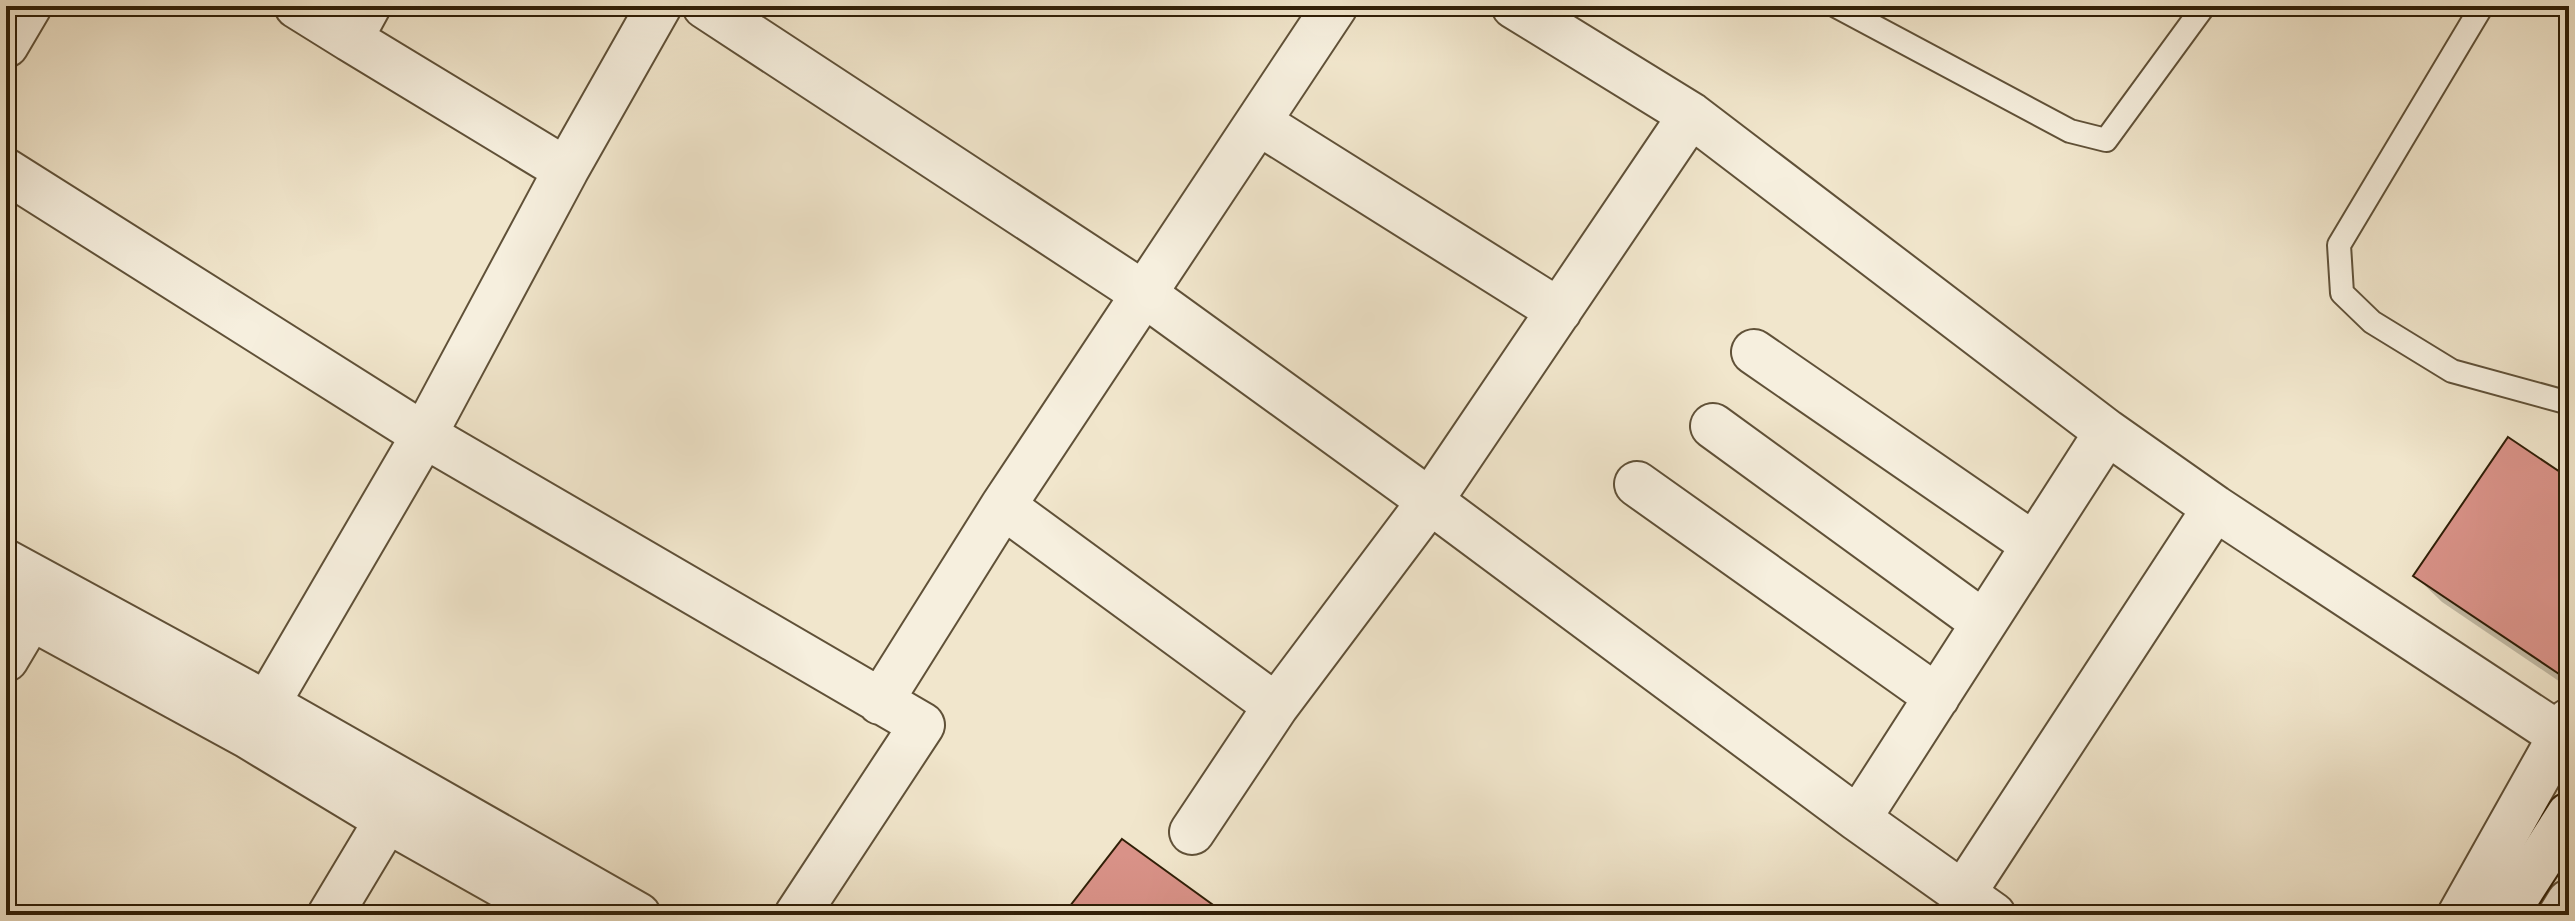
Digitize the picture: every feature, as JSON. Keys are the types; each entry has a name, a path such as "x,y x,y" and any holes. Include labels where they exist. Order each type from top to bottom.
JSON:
{"street":[{"path":"6,45 29,6"},
{"path":"297,6 359,22 566,170"},
{"path":"258,720 424,435 566,170 659,6"},
{"path":"705,6 1144,294 1430,501 1858,819 1978,903 2215,508"},
{"path":"880,702 1003,506 1335,6"},
{"path":"1514,6 1691,115 2107,432 2215,508 2566,733 2460,915"},
{"path":"1192,832 1276,706 1430,501 1691,115"},
{"path":"1258,122 1559,311"},
{"path":"6,171 424,435 922,725 797,915"},
{"path":"1754,352 2034,545"},
{"path":"1713,426 1984,623"},
{"path":"1858,819 2107,432"},
{"path":"1637,484 1937,697"},
{"path":"1003,506 1276,706"},
{"path":"6,562 258,720 387,820 555,915"},
{"path":"6,659 18,611 258,720 638,915"},
{"path":"2505,915 2569,815"},
{"path":"330,915 387,820"},
{"path":"2561,915 2569,902"}],"lane":[{"path":"1836,6 2070,131 2106,140 2204,6"},
{"path":"2482,6 2339,245 2342,293 2372,322 2452,371 2569,403"}],"building":[{"path":"2508,437 2569,478 2569,673 2565,678 2413,576"},
{"path":"1122,839 1227,915 1063,915"}]}
